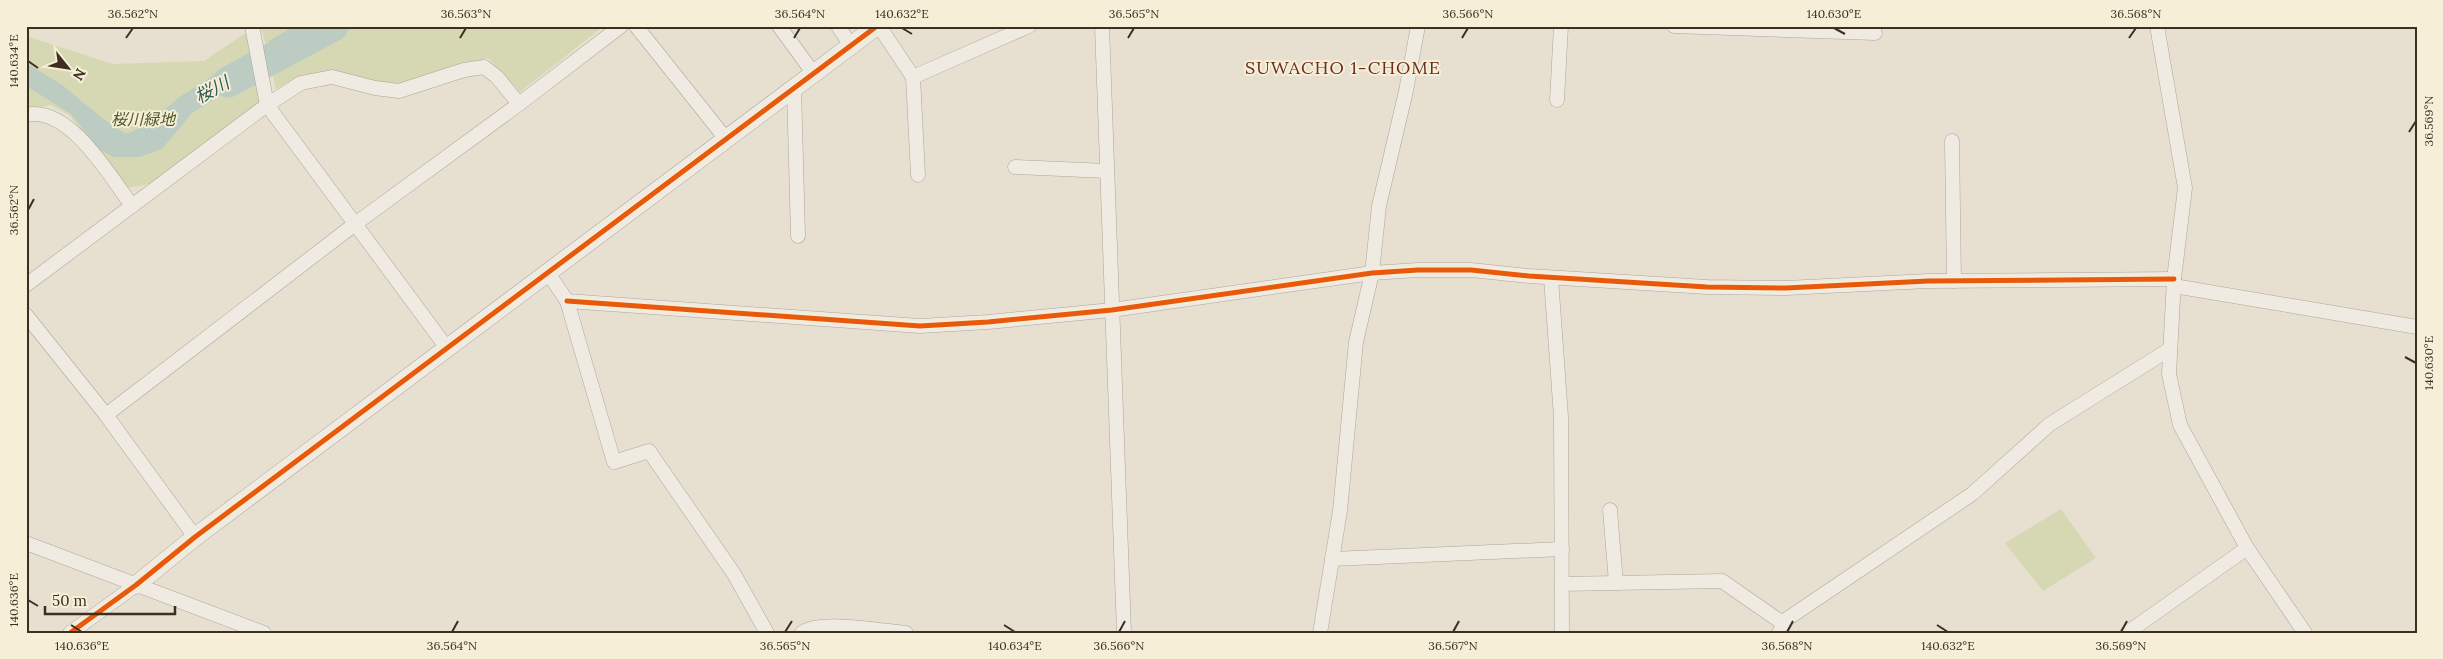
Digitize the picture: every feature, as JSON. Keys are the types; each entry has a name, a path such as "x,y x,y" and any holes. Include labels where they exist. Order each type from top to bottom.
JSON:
{"street":[{"path":"252,26 267,105 447,348"},
{"path":"106,415 355,224 519,104 620,26"},
{"path":"636,26 726,139"},
{"path":"779,26 814,74"},
{"path":"838,26 851,46"},
{"path":"70,633 136,585 195,537 878,26 913,77 918,175"},
{"path":"913,77 1029,26"},
{"path":"1102,26 1124,633"},
{"path":"1318,632 1340,511 1356,342 1372,273 1380,206 1406,91 1418,26"},
{"path":"1557,100 1561,26"},
{"path":"1674,26 1875,33"},
{"path":"2157,26 2185,188 2174,283 2169,374 2180,425 2247,548 2305,633"},
{"path":"26,285 267,105 301,83 332,78 375,88 399,91 464,70 484,67 497,77 519,104"},
{"path":"794,88 798,236"},
{"path":"26,115 36,113 64,124 90,149 132,206"},
{"path":"1952,141 1954,281"},
{"path":"1015,167 1107,171"},
{"path":"567,301 920,326 988,322 1112,310 1372,273 1471,270 1551,278 1707,287 1786,288 1954,281 2174,283 2417,328"},
{"path":"548,273 567,301 614,462 650,451 734,574 768,633"},
{"path":"1551,278 1561,417 1562,633"},
{"path":"26,316 106,415 195,537"},
{"path":"1562,584 1722,581 1782,628 1787,618 1972,494 2050,424 2170,349"},
{"path":"1610,510 1616,583"},
{"path":"26,543 264,633"},
{"path":"2127,633 2247,548"},
{"path":"1332,559 1562,549"},
{"path":"802,633 808,628 830,626 906,633"}],"green space":[{"path":"261,26 604,26 520,92 488,58 396,86 329,71 296,78 276,89"},
{"name":"桜川緑地","path":"247,32 261,100 149,184 127,188 69,115 51,105 26,110 26,36 113,64 204,61"},
{"path":"2061,509 2096,558 2043,591 2005,543"}],"water":[{"path":"294,26 353,26 323,37 273,64 269,41"},
{"path":"250,52 254,75 192,113 162,149 140,157 113,157 99,149 71,114 26,86 26,63 61,84 102,118 126,134 146,125 181,96"}],"waterway":[{"name":"桜川","path":"228,82 333,26"}],"cycle path":[{"path":"70,633 136,585 195,537 877,26"},
{"path":"567,301 920,326 988,322 1112,310 1372,273 1418,270 1471,270 1529,276 1707,287 1786,288 1928,281 2174,279"}],"district":[{"name":"SUWACHO 1-CHOME","path":"1343,68"}]}
